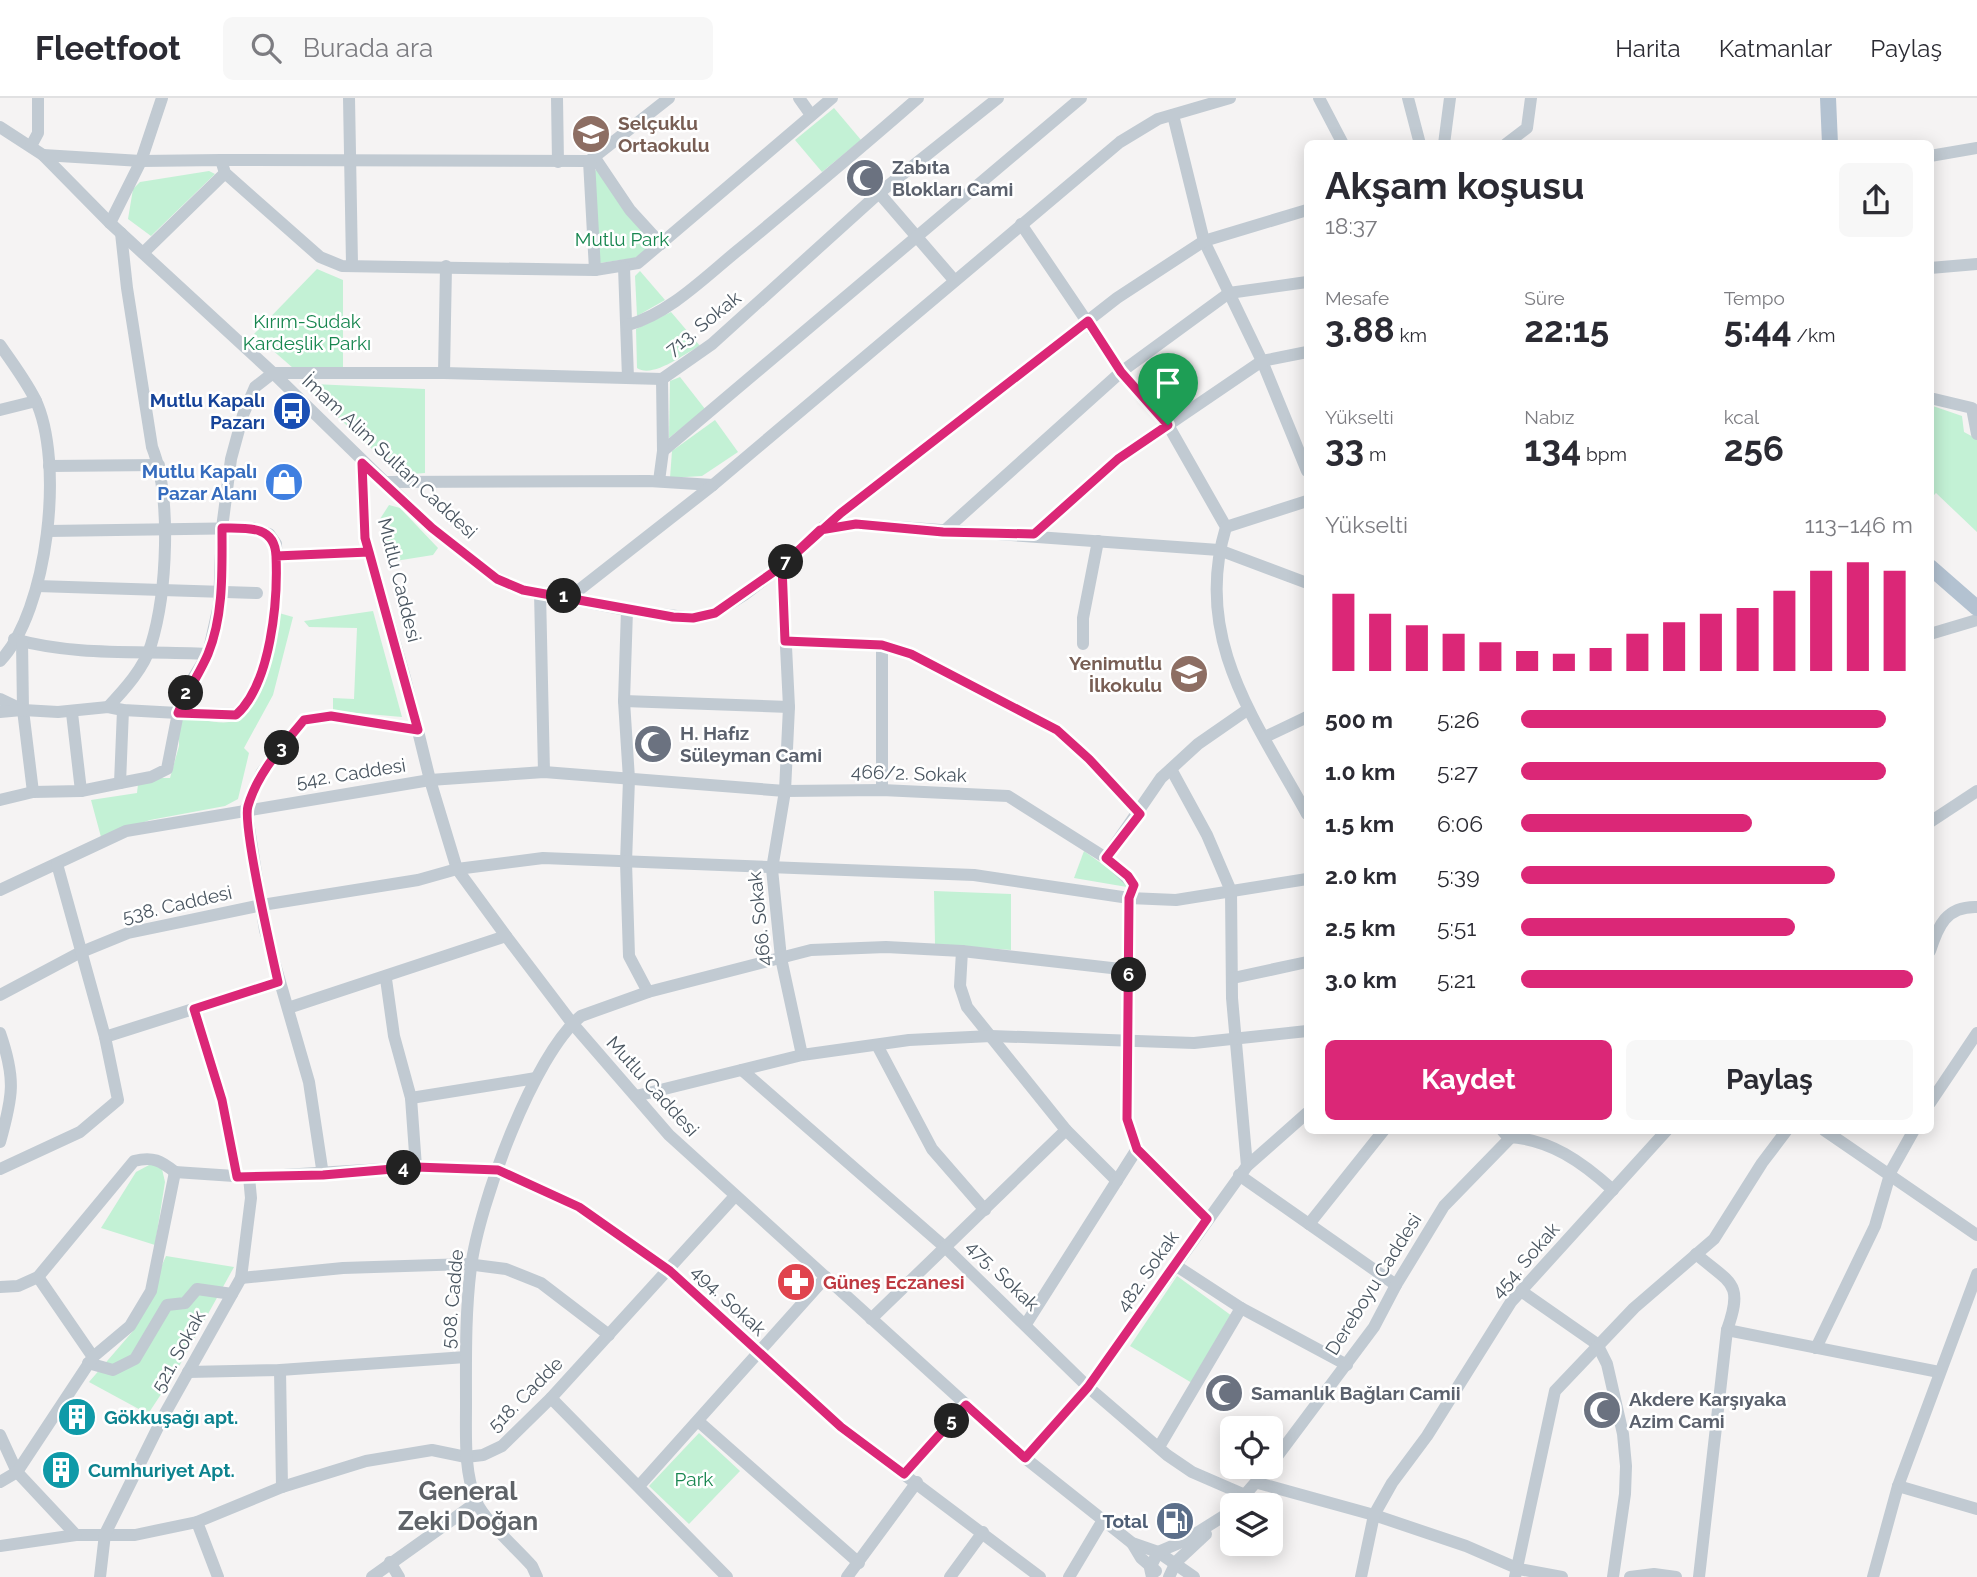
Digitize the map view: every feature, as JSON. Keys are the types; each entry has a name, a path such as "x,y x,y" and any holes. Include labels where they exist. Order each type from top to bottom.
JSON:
{"main road":[{"path":"1828,98 1829,140"},
{"path":"1934,570 1977,608"}],"street":[{"path":"31,146 38,132 38,98"},
{"path":"110,223 141,161 162,98"},
{"path":"349,98 352,264"},
{"path":"557,98 558,162"},
{"path":"43,155 141,161 351,159 558,162 592,159 670,98"},
{"path":"799,98 811,115"},
{"path":"221,160 225,173 320,257 342,266 352,264 595,270 638,263 832,98"},
{"path":"628,325 640,322 682,296 847,162 918,98"},
{"name":"713. Sokak","path":"273,373 444,373 662,379 712,344 879,193 998,98"},
{"path":"663,451 916,234 1081,98"},
{"path":"570,597 713,485 1119,142 1158,119 1230,98"},
{"path":"1319,98 1341,140"},
{"path":"1408,98 1419,140"},
{"path":"1445,140 1450,98"},
{"path":"1511,140 1527,128 1531,98"},
{"path":"1173,114 1204,241 1262,361 1304,463"},
{"name":"İmam Alim Sultan Caddesi","path":"0,127 43,155 110,223 273,373 362,463 386,482 432,528 497,579 523,590 626,610 693,618 715,613 782,566 820,530 1088,321 1204,241 1304,211"},
{"path":"1934,155 1977,148"},
{"path":"592,159 629,209 661,244"},
{"path":"592,159 595,270"},
{"path":"143,253 225,173"},
{"path":"879,193 954,280"},
{"path":"1021,224 1121,372 1168,425 1226,527 1219,550 1216,619 1247,710 1304,808"},
{"path":"108,706 129,684 148,651 166,555 159,465 148,421 121,233"},
{"path":"1934,268 1977,264"},
{"path":"444,373 446,266"},
{"path":"624,267 628,378"},
{"path":"943,532 1121,372 1229,293 1304,282"},
{"path":"0,345 36,401 49,466 46,555 18,640 1,659"},
{"path":"1034,534 1118,459 1262,361 1304,353"},
{"path":"0,800 33,792 81,791 151,777 167,769 178,713 189,685 208,654 222,593 222,528 231,459 243,415 255,387 273,373"},
{"path":"659,481 663,451 662,379"},
{"path":"1934,399 1975,404 1977,434"},
{"path":"0,410 36,401"},
{"path":"1292,432 1304,430"},
{"name":"Mutlu Caddesi","path":"362,463 365,538 430,780 457,869 506,936 572,1023 668,1135 1025,1458 1132,1543 1176,1562 1189,1576"},
{"path":"49,466 159,465"},
{"path":"386,482 659,481 713,485"},
{"path":"1226,527 1304,502"},
{"path":"820,530 856,524 943,532 1034,534 1219,550 1304,582"},
{"path":"0,712 23,710 72,713 108,706 123,710 236,715 249,701 262,667 272,626 276,556 276,544 269,534 253,528 48,531"},
{"path":"1083,644 1083,618 1098,541"},
{"path":"276,556 369,552"},
{"name":"466. Sokak","path":"782,566 789,706 785,791 772,869 780,958 802,1055"},
{"path":"37,586 257,593"},
{"path":"540,592 544,772"},
{"path":"626,610 624,701 629,779 626,862 629,956 648,992"},
{"path":"1934,633 1971,622"},
{"path":"18,640 116,654 148,651 208,654"},
{"path":"18,640 33,792"},
{"path":"785,641 882,645 911,654 1057,730 1089,759 1140,814"},
{"path":"882,645 882,790"},
{"path":"0,699 23,710"},
{"path":"624,701 789,706"},
{"path":"120,783 123,710"},
{"path":"1106,858 1171,769 1247,710"},
{"path":"72,713 81,791"},
{"path":"323,1175 309,1082 278,982 246,809 262,772 304,720 331,716 418,730"},
{"path":"1265,737 1304,718"},
{"path":"1171,769 1207,835 1231,891 1243,1171 1309,1224 1396,1284"},
{"name":"466/2. Sokak","path":"430,780 544,772 785,791 882,790 1008,796 1106,858 1128,876 1134,885 1129,898"},
{"name":"542. Caddesi","path":"0,890 126,831 430,780"},
{"path":"1934,820 1971,803 1977,791"},
{"name":"538. Caddesi","path":"0,995 79,953 128,933 262,905 418,880 457,869 542,858 974,875 1129,898 1176,900 1304,879"},
{"path":"0,1170 80,1132 118,1100 105,1037 79,953 57,864"},
{"path":"1129,898 1130,1041 1127,1119 1137,1149 1207,1219"},
{"path":"1934,939 1939,923 1950,915 1977,907"},
{"path":"288,1008 386,978 506,936"},
{"path":"572,1023 581,1016 648,992 811,950 886,947 962,951 1129,970"},
{"path":"962,951 961,996 1066,1130 1117,1181"},
{"path":"1233,978 1304,963"},
{"path":"386,978 394,1036 411,1098 416,1167"},
{"path":"105,1037 278,982"},
{"name":"521. Sokak","path":"100,1577 106,1534 188,1372 241,1278 251,1198 194,1009"},
{"name":"508. Cadde","path":"537,1577 532,1566 477,1502 466,1457 466,1357 471,1265 498,1170 536,1078 572,1023"},
{"path":"636,1096 802,1055 877,1045 990,1036 1194,1044 1304,1031"},
{"path":"0,1033 11,1064 13,1083 0,1142"},
{"path":"1934,1097 1977,1033"},
{"path":"877,1045 932,1149 985,1210"},
{"name":"475. Sokak","path":"742,1070 947,1249 1088,1387 1159,1447 1220,1493"},
{"path":"411,1098 536,1078"},
{"name":"482. Sokak","path":"1025,1458 1088,1387 1243,1171 1304,1116"},
{"path":"872,1319 947,1249 1066,1130"},
{"path":"1309,1224 1381,1134"},
{"name":"Dereboyu Caddesi","path":"1283,1449 1374,1328 1396,1284 1444,1206 1508,1134"},
{"path":"1513,1134 1534,1139 1559,1151 1588,1168 1613,1190"},
{"name":"454. Sokak","path":"1361,1577 1374,1516 1392,1483 1427,1436 1511,1302 1663,1134"},
{"path":"1517,1573 1555,1391 1597,1344 1714,1239 1762,1163 1784,1134"},
{"path":"1830,1134 1977,1235"},
{"path":"1816,1348 1875,1226 1889,1177 1912,1134"},
{"path":"1026,1324 1137,1149"},
{"name":"494. Sokak","path":"38,1277 134,1161 146,1158 159,1160 175,1172 243,1177 323,1175 416,1167 498,1170 579,1207 670,1271 841,1427 1040,1577"},
{"path":"0,1482 17,1472 90,1360 130,1326 151,1291 175,1172"},
{"name":"518. Cadde","path":"0,1546 76,1535 135,1535 197,1522 282,1487 366,1461 432,1450 466,1457 483,1455 502,1446 551,1398 670,1271 735,1196"},
{"path":"1696,1254 1733,1285 1737,1300 1727,1330 1699,1577"},
{"path":"241,1278 343,1269 471,1265 506,1269 541,1283 609,1335"},
{"path":"1175,1265 1241,1308 1347,1365"},
{"path":"1873,1577 1898,1486 1977,1275"},
{"path":"0,1287 18,1286 38,1277 90,1360 113,1370 135,1359 167,1305 186,1303 197,1289 232,1294"},
{"path":"639,1486 826,1277"},
{"path":"1521,1291 1597,1344 1607,1364 1623,1434 1626,1466 1625,1494 1613,1577"},
{"path":"1159,1447 1241,1308"},
{"path":"1727,1330 1939,1372"},
{"path":"188,1372 280,1370 466,1357"},
{"path":"280,1370 282,1487"},
{"path":"551,1398 726,1576"},
{"path":"904,1474 966,1405"},
{"path":"698,1422 859,1563"},
{"path":"0,1435 17,1472 76,1535"},
{"name":"Dereboyu Caddesi","path":"1248,1493 1261,1479"},
{"path":"847,1577 917,1482"},
{"path":"1258,1483 1466,1546 1517,1573 1562,1577"},
{"path":"1898,1486 1977,1509"},
{"path":"372,1577 477,1502"},
{"path":"1151,1572 1158,1552 1185,1541 1220,1516"},
{"path":"1069,1577 1103,1520"},
{"name":"Dereboyu Caddesi","path":"1167,1577 1176,1562 1220,1520"},
{"path":"197,1522 218,1577"},
{"path":"950,1577 983,1532"},
{"path":"1132,1543 1151,1572 1167,1577"},
{"path":"390,1562 399,1577"},
{"path":"1630,1577 1654,1574 1676,1577"}],"green space":[{"path":"834,108 861,140 822,172 795,140"},
{"name":"Mutlu Park","path":"600,168 653,244 635,258 600,263 594,171"},
{"path":"209,171 215,174 151,236 128,219 133,189 140,182"},
{"name":"Kırım-Sudak Kardeşlik Parkı","path":"317,269 343,280 343,367 293,368 254,334"},
{"path":"640,271 665,300 637,316 635,276"},
{"path":"671,312 700,346 660,368 637,368 636,329"},
{"path":"680,377 705,409 669,438 670,381"},
{"path":"313,384 425,389 425,473 400,475 312,393"},
{"path":"1934,406 1962,416 1964,432 1977,439 1977,532 1936,493 1934,495"},
{"path":"715,420 738,452 702,476 670,478 672,451"},
{"path":"389,505 400,508 438,548 433,555 389,562 380,519"},
{"path":"373,611 402,717 333,711 333,698 354,699 357,628 309,627 304,621"},
{"path":"279,613 293,617 273,695 244,748 249,753 238,799 225,806 150,820 101,837 91,800 137,793 138,784 153,778 170,778 179,746 179,724 185,717 229,722 242,717 252,707 266,676"},
{"path":"1084,851 1126,881 1127,887 1074,878"},
{"path":"934,891 1011,894 1011,950 935,944"},
{"path":"151,1164 162,1169 165,1182 155,1245 101,1228 136,1172"},
{"path":"166,1256 234,1267 177,1370 148,1414 89,1382 133,1331"},
{"path":"1177,1276 1232,1316 1192,1383 1130,1346"},
{"name":"Park","path":"699,1433 740,1471 689,1524 649,1486"}],"place":[{"name":"Selçuklu Ortaokulu","path":"591,134"},
{"name":"Zabıta Blokları Cami","path":"865,178"},
{"name":"Mutlu Kapalı Pazarı","path":"292,411"},
{"name":"Mutlu Kapalı Pazar Alanı","path":"284,482"},
{"name":"Yenimutlu İlkokulu","path":"1189,674"},
{"name":"H. Hafız Süleyman Cami","path":"653,744"},
{"name":"Güneş Eczanesi","path":"796,1282"},
{"name":"Samanlık Bağları Camii","path":"1224,1393"},
{"name":"Akdere Karşıyaka Azim Cami","path":"1602,1410"},
{"name":"Gökkuşağı apt.","path":"77,1417"},
{"name":"Cumhuriyet Apt.","path":"61,1470"},
{"name":"Total","path":"1175,1521"}],"district":[{"name":"General Zeki Doğan","path":"468,1506"}],"route":[{"path":"1168,425 1118,459 1034,534 943,532 856,524 820,530 782,566 744,595 715,613 693,618 626,610 523,590 497,579 432,528 386,482 362,463 365,538 369,552 276,556 276,544 269,534 253,528 222,528 222,593 208,654 189,685 178,713 236,715 249,701 262,667 272,626 276,556 369,552 418,730 331,716 304,720 262,772 246,809 265,930 278,982 194,1009 222,1100 237,1177 323,1175 416,1167 498,1170 579,1207 670,1271 841,1427 904,1474 966,1405 1025,1458 1088,1387 1207,1219 1137,1149 1127,1119 1130,1041 1129,898 1134,885 1128,876 1106,858 1140,814 1089,759 1057,730 911,654 882,645 785,641 782,566 820,530 841,513 1088,321 1121,372 1168,425"}]}
